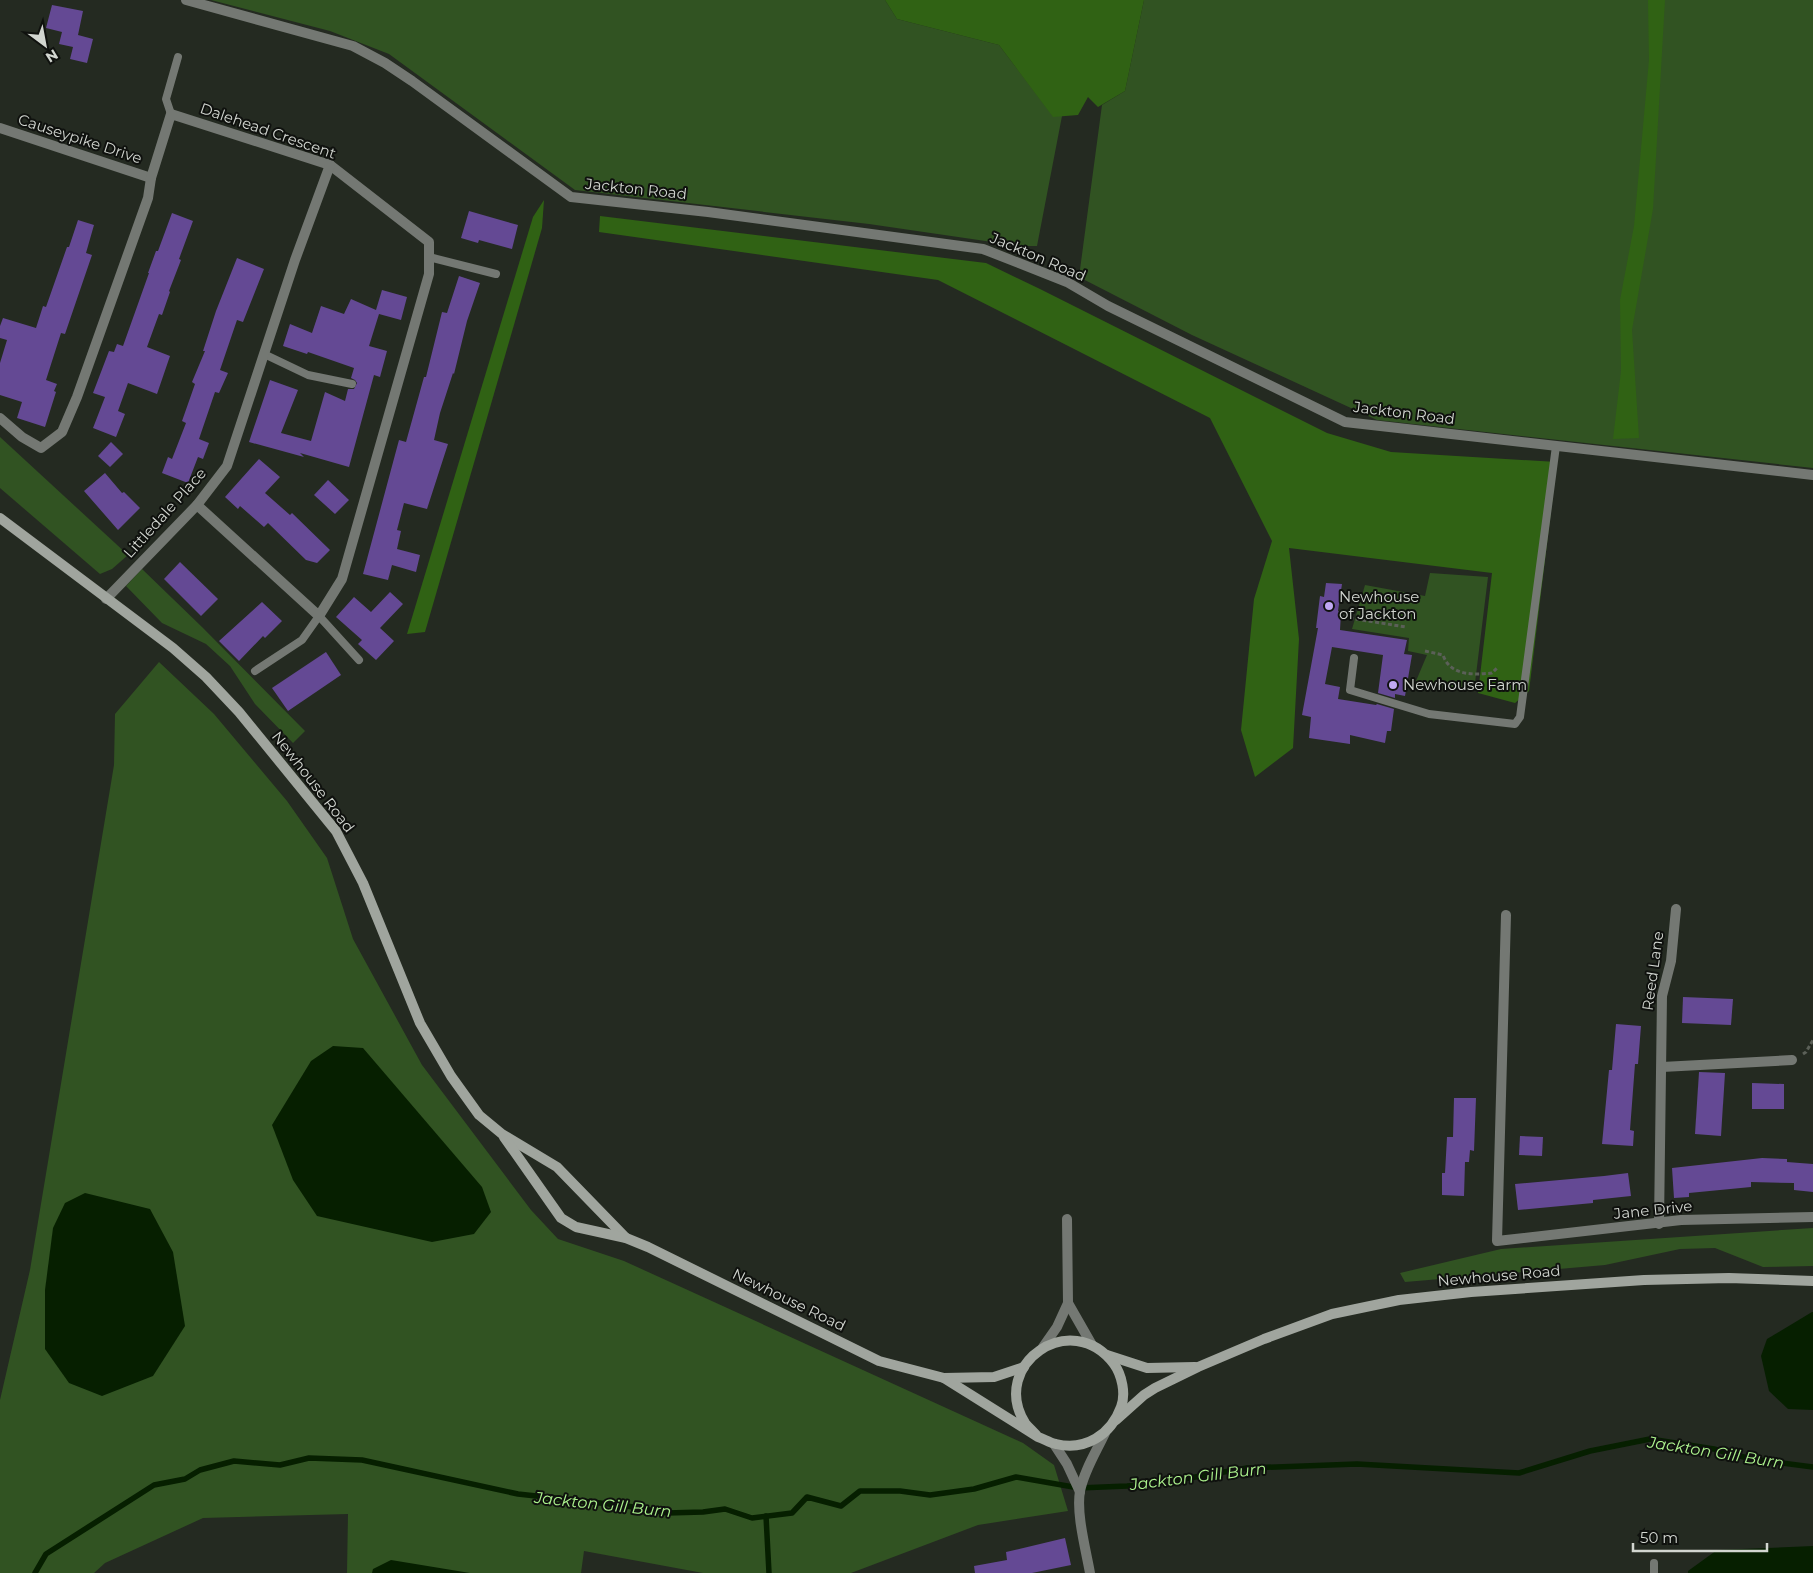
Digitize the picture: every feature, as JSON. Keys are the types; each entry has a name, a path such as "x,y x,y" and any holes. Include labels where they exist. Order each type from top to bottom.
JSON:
{"street":[{"name":"Jackton Road","path":"186,0 354,46 412,81 571,198 708,212 983,249 1067,282 1108,306 1345,422 1813,475"},
{"name":"Dalehead Crescent","path":"171,114 330,165 429,242 429,274 342,579 319,616"},
{"path":"0,418 22,437 41,448 62,432 78,398 148,198 151,178 171,114"},
{"name":"Causeypike Drive","path":"0,128 151,178"},
{"name":"Littledale Place","path":"106,599 197,505 227,466 295,260 330,165"},
{"path":"197,505 319,616"},
{"name":"Newhouse Road","path":"2,520 173,648 206,677 239,712 336,831 363,883 420,1023 451,1076 479,1116 502,1134 557,1167 626,1238"},
{"name":"Reed Lane","path":"1659,1224 1662,996 1671,961 1676,910"},
{"name":"Jane Drive","path":"1506,915 1497,1241 1681,1220 1813,1217"},
{"path":"1662,1067 1792,1060"},
{"name":"Newhouse Road","path":"502,1134 561,1218 576,1227 626,1238 879,1361 944,1378 994,1377 1024,1367"},
{"path":"1067,1219 1068,1303 1057,1327 1042,1347 1029,1358 1020,1373 1016,1390 1018,1408 1026,1424 1038,1437 1054,1444 1072,1446 1090,1443 1105,1433"},
{"name":"Newhouse Road","path":"1116,1420 1144,1395 1198,1367 1264,1339 1332,1314 1399,1300 1471,1292 1644,1280 1729,1278 1813,1281"},
{"path":"1068,1303 1092,1345"},
{"path":"1042,1347 1059,1341 1076,1340 1092,1345 1107,1354 1117,1368 1122,1385 1122,1403 1116,1420 1105,1433 1087,1470 1080,1492 1081,1524 1090,1573"},
{"name":"Newhouse Road","path":"1107,1354 1147,1368 1198,1367"},
{"name":"Newhouse Road","path":"944,1378 1038,1437"},
{"path":"1054,1444 1080,1492"}],"lane":[{"path":"171,114 166,99 178,58"},
{"path":"429,257 496,274"},
{"path":"264,354 308,375 352,384"},
{"path":"1354,658 1350,690 1429,714 1516,724 1520,717 1556,446"},
{"path":"255,671 302,640 319,616 359,660"},
{"path":"1654,1563 1654,1573"}],"path":[{"path":"1343,617 1406,627"},
{"path":"1424,651 1444,655 1445,661 1450,667 1458,671 1476,674 1492,673 1498,667"}],"shaded area":[{"path":"211,0 885,0 897,19 999,45 1053,116 1062,116 1037,246 1020,246 869,224 575,190 389,54 330,31"},
{"path":"1144,0 1813,0 1813,468 1377,420 1192,335 1079,277 1102,105 1125,91"},
{"path":"0,437 128,555 112,569 100,574 0,488"},
{"path":"142,569 305,731 293,743 255,704 230,666 206,644 162,623 126,586"},
{"path":"1430,573 1488,577 1474,691 1416,681 1427,655 1408,651 1409,638 1352,629 1365,585 1425,596"},
{"path":"159,662 214,714 287,801 327,858 353,939 422,1065 531,1210 558,1239 624,1261 1023,1443 1054,1465 1068,1511 978,1525 851,1573 703,1573 584,1551 581,1573 347,1573 348,1514 203,1518 105,1563 94,1573 0,1573 0,1400 30,1270 114,765 115,714"},
{"path":"333,1046 363,1048 482,1187 491,1212 474,1234 432,1242 317,1216 293,1180 272,1125 311,1061"},
{"path":"85,1193 150,1209 173,1252 185,1326 153,1376 102,1396 69,1383 45,1349 45,1290 53,1228 65,1203"},
{"path":"1813,1228 1813,1266 1763,1267 1715,1248 1680,1249 1605,1265 1405,1282 1400,1273 1501,1249"},
{"path":"1812,1312 1813,1410 1788,1409 1769,1391 1761,1356 1767,1339"},
{"path":"1813,1546 1813,1573 1688,1573 1688,1571 1717,1550"},
{"path":"391,1560 470,1573 372,1573 373,1569"}],"green space":[{"path":"885,0 1144,0 1125,91 1098,107 1088,97 1078,115 1053,117 999,45 897,19"},
{"path":"1648,0 1665,0 1653,209 1632,330 1639,438 1613,439 1621,371 1620,300 1634,226 1649,60"},
{"path":"544,200 542,228 425,632 407,634 533,217"},
{"path":"600,216 986,263 1327,433 1391,452 1557,462 1529,691 1515,703 1478,693 1492,573 1289,548 1299,639 1293,748 1255,777 1241,730 1254,599 1272,541 1210,418 938,280 599,232"}],"building":[{"path":"52,5 83,11 78,35 93,39 87,63 70,59 73,47 59,44 62,32 46,28"},
{"path":"469,211 518,225 512,249 479,240 478,243 461,238"},
{"path":"172,213 193,221 162,315 159,314 147,347 170,356 157,394 128,383 118,411 125,414 116,437 93,428 105,397 93,393 109,351 114,352 117,344 123,346 156,251 158,251"},
{"path":"78,220 94,225 86,253 92,255 65,334 61,333 46,380 57,384 45,427 17,418 22,402 0,395 0,363 7,340 0,338 0,326 3,318 36,328 43,306 46,307"},
{"path":"237,258 264,269 243,322 237,320 220,370 228,373 219,393 215,392 199,439 209,443 203,459 198,457 188,483 162,473 168,457 172,459 186,423 182,421 195,384 192,382 205,351 203,351 216,311"},
{"path":"459,276 480,283 467,321 454,374 440,413 434,440 448,444 427,509 404,503 397,530 401,531 397,549 420,555 416,572 392,565 388,580 363,574 399,440 406,442 424,377 426,377 442,312 447,313"},
{"path":"382,290 407,297 401,320 379,314 369,346 387,351 380,377 374,375 349,467 300,453 304,457 249,442 270,380 298,390 281,433 311,441 325,392 345,401 348,389 354,389 357,383 351,378 354,368 308,352 307,354 283,346 290,324 312,333 321,306 344,314 351,299 376,310"},
{"path":"111,442 123,454 110,467 98,456"},
{"path":"259,459 280,477 265,493 290,515 292,513 330,550 317,563 306,560 268,523 264,527 240,506 238,509 225,497"},
{"path":"105,473 122,493 124,492 140,508 118,530 84,491"},
{"path":"328,480 349,500 335,514 314,495"},
{"path":"180,562 218,599 201,616 164,579"},
{"name":"Newhouse Farm","path":"1326,583 1342,584 1338,611 1341,613 1340,630 1407,640 1404,654 1412,655 1405,696 1395,694 1395,698 1378,693 1383,655 1332,647 1325,684 1340,687 1338,699 1377,704 1394,709 1391,731 1387,731 1385,743 1350,735 1350,744 1309,738 1311,717 1302,715 1318,628 1316,628 1320,596 1324,597"},
{"path":"390,592 403,604 380,628 394,641 376,660 358,644 362,640 336,617 354,597 371,612"},
{"path":"262,602 282,621 265,638 263,636 239,661 219,641"},
{"path":"326,652 341,675 288,711 272,688"},
{"path":"1683,997 1733,999 1731,1025 1682,1023"},
{"path":"1616,1024 1641,1026 1638,1064 1635,1064 1630,1130 1634,1131 1633,1146 1602,1144 1609,1070 1612,1070"},
{"path":"1699,1072 1725,1073 1721,1136 1695,1134"},
{"path":"1752,1083 1784,1084 1784,1109 1752,1109"},
{"path":"1454,1098 1476,1098 1474,1151 1470,1150 1469,1162 1465,1162 1464,1196 1442,1195 1442,1173 1445,1173 1447,1137 1453,1137"},
{"path":"1520,1136 1543,1137 1542,1156 1519,1155"},
{"path":"1762,1158 1787,1159 1787,1162 1813,1164 1813,1192 1794,1190 1794,1183 1751,1182 1751,1187 1689,1193 1689,1197 1674,1198 1672,1168"},
{"path":"1628,1173 1631,1196 1593,1200 1593,1203 1518,1210 1515,1184"},
{"path":"1065,1538 1071,1565 1032,1573 975,1573 974,1566 1007,1560 1006,1552"}],"waterway":[{"name":"Jackton Gill Burn","path":"35,1573 46,1554 154,1485 185,1479 200,1470 234,1461 280,1465 309,1458 362,1460 518,1494 627,1506 667,1513 725,1509 752,1518 792,1513 807,1497 841,1506 860,1491 900,1491 930,1495 974,1489 1016,1477 1079,1488 1155,1484 1247,1468 1357,1464 1519,1473 1590,1451 1650,1439 1714,1449 1751,1459 1813,1467"},
{"path":"766,1516 769,1573"}],"place":[{"name":"Newhouse of Jackton","path":"1329,606"},
{"name":"Newhouse Farm","path":"1393,685"}]}
